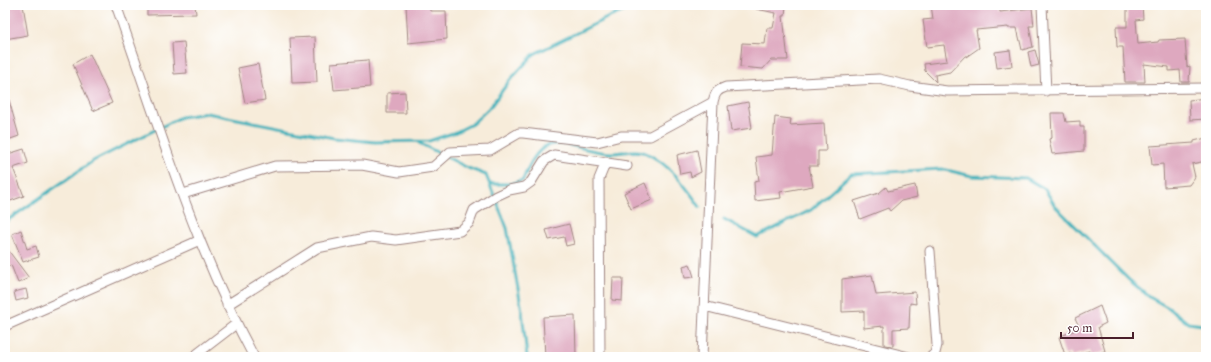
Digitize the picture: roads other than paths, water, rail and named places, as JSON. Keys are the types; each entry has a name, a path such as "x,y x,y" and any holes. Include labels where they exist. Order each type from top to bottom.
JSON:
{"street":[{"path":"116,5 200,240 227,305 254,357"},
{"path":"1042,5 1046,91"},
{"path":"702,357 712,102 714,94 719,89 726,87 878,79 916,87 946,91 1206,88"},
{"path":"183,194 275,166 362,165 395,172 433,167 450,152 490,150 519,133 597,142 621,136 650,136 712,102"},
{"path":"227,305 317,248 371,237 396,240 460,231 469,223 474,210 496,196 509,190 524,187 531,182 544,161 554,155 627,166"},
{"path":"600,357 599,179 606,162"},
{"path":"5,326 200,240"},
{"path":"930,251 937,345 935,353 931,357"},
{"path":"704,306 909,357"},
{"path":"193,357 236,324"}],"waterway":[{"path":"5,222 93,161 181,117 207,113 334,138 375,142 429,141 456,132 472,124 490,107 510,80 534,54 609,17 640,5"},
{"path":"419,143 468,168 486,175 507,228 522,311 527,357"},
{"path":"491,184 510,184 523,180 531,162 539,151 548,145 568,145 610,153 637,151 646,153 655,158 670,170 683,183 700,207"},
{"path":"724,219 757,237 811,210 851,174 942,169 972,176 1026,178 1045,189 1055,206 1129,280 1151,298 1169,308 1188,323 1203,325 1206,333"}]}
